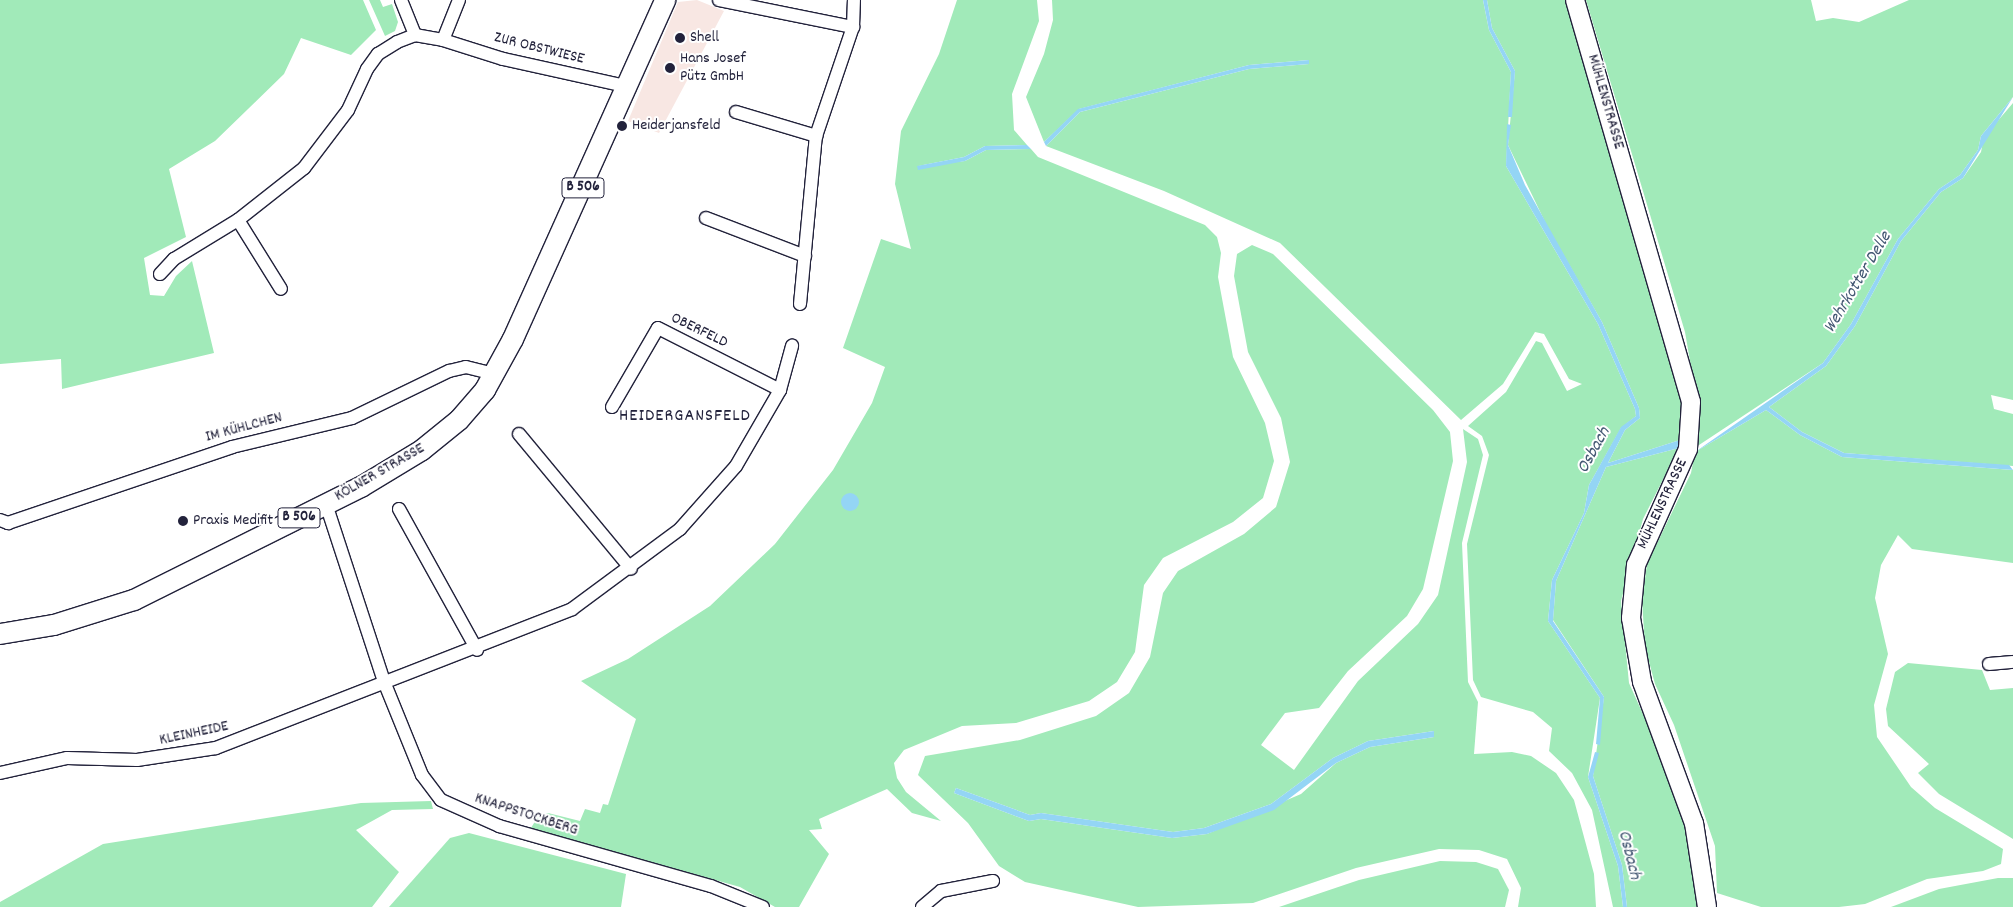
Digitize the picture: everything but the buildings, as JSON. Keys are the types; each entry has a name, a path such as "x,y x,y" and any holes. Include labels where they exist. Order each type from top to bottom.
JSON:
{"main road":[{"name":"KÖLNER STRASSE","path":"0,634 54,625 134,600 398,466 441,436 473,404 495,374 629,87 666,0"}],"street":[{"path":"160,274 174,259 238,220 304,168 326,143 378,54 415,35 401,0"},
{"path":"443,40 459,0"},
{"path":"719,0 853,27"},
{"path":"800,304 816,136 853,27 854,0"},
{"name":"MÜHLENSTRASSE","path":"1575,0 1691,402 1688,449 1638,559 1631,618 1642,682 1690,805 1706,900"},
{"name":"ZUR OBSTWIESE","path":"415,35 443,40 503,59 629,87"},
{"path":"736,112 816,136"},
{"path":"706,218 805,256"},
{"path":"238,220 281,289"},
{"name":"OBERFELD","path":"612,407 658,328 780,390"},
{"name":"KLEINHEIDE","path":"0,773 67,758 137,760 216,748 476,650 572,609 631,569 680,529 736,466 780,390 792,346"},
{"name":"IM KÜHLCHEN","path":"0,520 8,523 232,447 352,418 448,371 466,367 495,374"},
{"path":"519,434 631,569"},
{"name":"KNAPPSTOCKBERG","path":"326,504 385,684 422,775 441,800 499,826 711,886 763,907"},
{"path":"399,509 476,650"},
{"path":"1989,664 2013,662"},
{"path":"922,907 941,891 993,881"}],"shaded area":[{"path":"697,0 724,11 659,133 628,121 678,2"}],"green space":[{"path":"0,0 363,0 376,30 351,55 301,38 284,74 215,141 169,169 186,237 144,258 150,295 164,296 176,276 192,261 214,353 62,389 61,359 0,364"},
{"path":"369,0 380,0 383,7 392,4 398,22 395,31 385,36"},
{"path":"957,0 1037,0 1039,21 1012,94 1014,130 1027,145 985,146 964,157 918,166 965,161 986,150 1031,149 1038,157 1205,225 1217,237 1221,253 1218,277 1233,357 1265,423 1274,461 1263,498 1233,522 1163,558 1144,585 1135,652 1117,682 1089,701 1016,723 962,726 904,750 894,763 897,778 906,792 941,821 912,813 887,789 819,819 822,829 809,830 829,854 799,907 775,907 740,887 531,828 537,818 548,813 580,821 585,809 600,813 603,804 608,805 636,719 581,681 628,659 710,606 775,544 833,470 872,403 885,367 843,348 881,239 911,249 895,184 901,131 939,54"},
{"path":"1052,0 1483,0 1489,30 1511,72 1506,166 1598,324 1635,409 1636,416 1621,428 1589,485 1584,513 1552,580 1548,621 1600,698 1588,777 1618,866 1623,907 1613,907 1592,810 1572,773 1549,751 1552,728 1533,712 1481,697 1473,680 1467,544 1489,455 1482,436 1468,426 1506,392 1536,341 1542,343 1567,391 1582,384 1569,379 1544,334 1535,332 1503,384 1461,420 1280,243 1164,191 1046,146 1080,112 1249,69 1309,64 1309,60 1249,65 1079,109 1044,142 1026,97 1044,54 1053,20"},
{"path":"1487,0 1567,0 1684,410 1680,440 1608,463 1625,430 1640,418 1639,408 1602,322 1547,226 1508,145 1515,71 1492,28"},
{"path":"1586,0 1811,0 1816,21 1833,18 1859,22 1909,0 2013,0 2013,97 1981,136 1978,150 1960,175 1939,189 1898,239 1851,324 1823,363 1696,447 1699,413 1685,332"},
{"path":"2013,103 2013,400 1991,395 1994,409 2013,414 2013,466 1844,453 1802,432 1769,407 1826,366 1855,326 1901,241 1941,192 1963,178 1981,152 1984,137"},
{"path":"1252,245 1273,254 1433,410 1450,432 1453,461 1423,589 1407,616 1348,671 1319,708 1285,713 1261,745 1294,770 1358,681 1418,624 1438,595 1467,462 1463,429 1478,439 1483,455 1462,543 1468,682 1478,702 1474,754 1512,752 1531,756 1556,773 1574,800 1594,874 1596,907 1518,907 1521,888 1507,859 1479,850 1439,849 1356,868 1253,903 1138,907 1025,882 999,866 968,823 918,775 925,756 1020,740 1096,716 1129,693 1150,657 1163,593 1178,571 1244,534 1276,507 1290,462 1281,418 1248,352 1234,276 1237,254","holes":["1434,731 1434,737 1370,747 1336,763 1301,794 1207,834 1172,838 1041,819 1029,821 954,793 956,788 1030,815 1041,813 1173,832 1204,828 1271,804 1333,758 1368,741"]},
{"path":"1766,410 1800,435 1842,457 2013,470 2013,563 1912,549 1898,535 1881,565 1875,598 1888,654 1874,705 1877,737 1911,787 1935,808 2003,849 2001,864 1983,871 1927,879 1865,904 1839,907 1761,907 1717,893 1715,846 1674,725 1655,684 1645,647 1642,600 1647,564 1691,473 1695,452"},
{"path":"1679,448 1643,519 1621,601 1629,683 1670,774 1686,826 1698,907 1627,907 1622,865 1593,776 1604,697 1553,620 1556,581 1606,467"},
{"path":"1908,663 1982,670 1990,690 2013,688 2013,839 1939,794 1918,773 1929,764 1888,726 1886,709 1895,672"},
{"path":"431,801 433,809 392,810 356,830 399,872 372,907 0,907 0,902 103,844 361,803"},
{"path":"469,833 626,874 621,907 389,907 450,838"},
{"path":"1440,861 1476,862 1498,869 1509,890 1505,907 1279,907 1359,880"},
{"path":"1998,878 2013,878 2013,907 1891,907 1939,889"}],"water":[{"path":"1483,0 1487,0 1492,28 1515,71 1512,117 1508,117 1511,72 1489,30"},
{"path":"1309,60 1309,64 1249,69 1080,112 1046,146 1044,142 1078,109 1249,65"},
{"path":"2013,97 1963,178 1941,192 1901,241 1855,326 1826,366 1769,407 1802,432 1844,453 2009,465 2013,470 1842,457 1800,435 1766,410 1695,452 1823,363 1851,324 1898,239 1939,189 1960,175 1978,150 1981,136"},
{"path":"1507,124 1511,125 1508,145 1525,185 1602,322 1639,408 1640,418 1625,430 1608,463 1680,440 1679,448 1606,467 1556,581 1553,621 1604,697 1600,745 1596,744 1600,698 1548,621 1552,580 1584,513 1589,485 1621,427 1636,416 1635,409 1598,324 1506,166"},
{"path":"1027,145 1031,149 986,150 965,161 918,170 917,166 964,157 985,146"},
{"path":"850,493 856,496 859,502 856,508 850,511 844,508 841,502 844,496"},
{"path":"1434,731 1434,737 1370,747 1336,763 1274,810 1207,834 1172,838 1041,819 1029,821 954,793 956,788 1030,815 1041,813 1173,832 1204,828 1271,804 1333,758 1368,741"},
{"path":"1595,752 1599,753 1593,776 1622,865 1627,907 1623,907 1618,866 1588,777"}],"place":[{"name":"Shell","path":"680,38"},
{"name":"Hans Josef Pütz GmbH","path":"670,68"},
{"name":"Heiderjansfeld","path":"622,126"},
{"name":"Praxis Medifit","path":"183,521"}],"district":[{"name":"HEIDERGANSFELD","path":"685,417"}],"water label":[{"name":"Wehrkotter Delle","path":"1859,283"},
{"name":"Osbach","path":"1595,451"},
{"name":"Osbach","path":"1628,855"}]}
